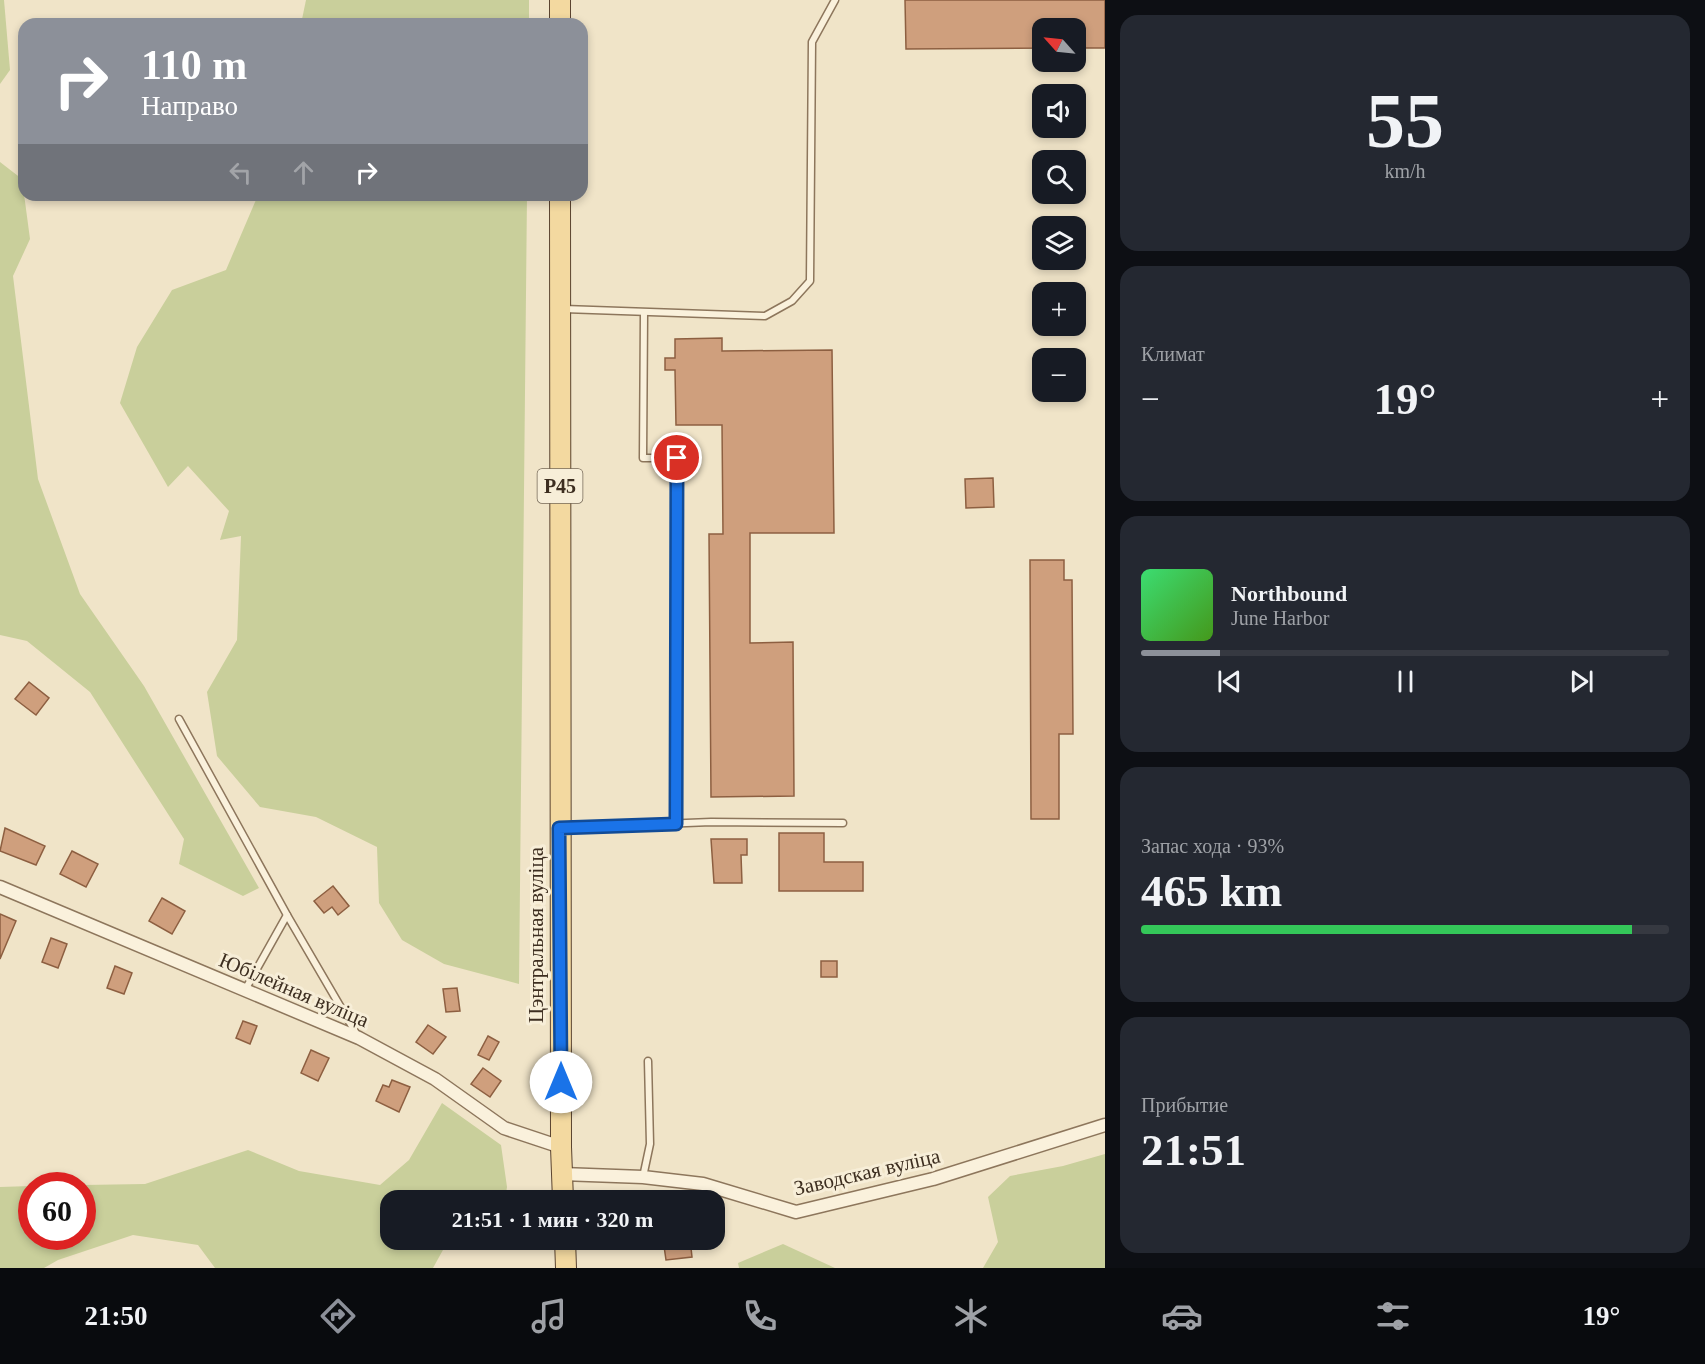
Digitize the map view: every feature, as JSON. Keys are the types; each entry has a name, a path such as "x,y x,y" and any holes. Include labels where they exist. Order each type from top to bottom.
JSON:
{"main road":[{"path":"560,0 560,18"},
{"name":"Р45","path":"560,201 561,309"},
{"name":"Цэнтральная вуліца","path":"561,309 559,828 563,1190"},
{"path":"565,1250 566,1268"}],"street":[{"name":"Юбілейная вуліца","path":"0,887 359,1038 435,1079 504,1128 561,1147"},
{"name":"Заводская вуліца","path":"562,1173 643,1177 703,1184 796,1212 933,1179 1105,1125"}],"lane":[{"path":"561,309 765,316 792,300 810,281 812,42 835,0"},
{"path":"644,313 643,458 677,458 676,824"},
{"path":"179,719 287,915 359,1038"},
{"path":"559,828 711,822 843,823"},
{"path":"245,990 287,915"},
{"path":"643,1177 650,1144 648,1061"}],"green space":[{"path":"0,0 4,0 10,70 0,84"},
{"path":"306,0 529,0 529,18 302,18"},
{"path":"0,162 18,176 18,201 25,201 30,239 13,276 38,479 80,594 144,686 259,888 243,896 179,864 184,839 90,692 27,641 0,635"},
{"path":"255,201 527,201 519,984 444,964 402,940 379,903 377,847 316,817 260,807 217,756 207,692 237,640 241,536 220,540 229,511 188,466 168,487 120,403 137,347 172,290 226,270"},
{"path":"442,1103 501,1145 507,1190 380,1190 380,1250 443,1250 433,1268 215,1268 198,1245 133,1235 96,1247 96,1185 145,1184 248,1150 299,1171 380,1185 409,1160"},
{"path":"1105,1154 1105,1268 983,1268 998,1242 988,1197 1010,1176 1063,1166"},
{"path":"18,1186 18,1250 88,1250 58,1260 44,1268 0,1268 0,1187"},
{"path":"783,1244 835,1268 739,1268 738,1263"}],"building":[{"path":"905,0 1105,0 1105,48 1086,48 1086,18 1032,18 1032,48 906,49"},
{"path":"722,338 722,351 832,350 834,533 750,533 750,643 793,642 794,796 711,797 709,534 723,534 722,425 676,425 675,370 665,370 665,358 675,358 675,339"},
{"path":"993,478 994,507 966,508 965,479"},
{"path":"1030,560 1064,560 1064,580 1072,580 1073,734 1059,734 1059,819 1031,819"},
{"path":"29,682 49,698 36,715 15,699"},
{"path":"5,828 45,846 36,865 0,851"},
{"path":"779,833 824,833 824,862 863,862 863,891 779,891"},
{"path":"711,839 747,839 747,855 741,855 742,883 714,883"},
{"path":"72,851 98,864 86,887 60,874"},
{"path":"333,886 349,906 338,915 332,907 324,913 314,901"},
{"path":"162,898 185,911 172,934 149,921"},
{"path":"0,914 16,921 0,959"},
{"path":"51,938 67,944 58,968 42,962"},
{"path":"821,961 837,961 837,977 821,977"},
{"path":"115,966 132,973 124,994 107,988"},
{"path":"457,988 460,1011 446,1012 443,989"},
{"path":"243,1021 257,1026 250,1044 236,1038"},
{"path":"428,1025 446,1037 433,1054 416,1042"},
{"path":"488,1036 499,1042 489,1060 478,1055"},
{"path":"311,1050 329,1058 318,1081 301,1073"},
{"path":"483,1068 501,1081 490,1097 471,1084"},
{"path":"392,1080 410,1087 399,1112 376,1101 383,1085 389,1087"},
{"path":"665,1250 691,1250 692,1257 666,1260"}],"route":[{"path":"561,1082 559,828 676,824 677,458"}]}
